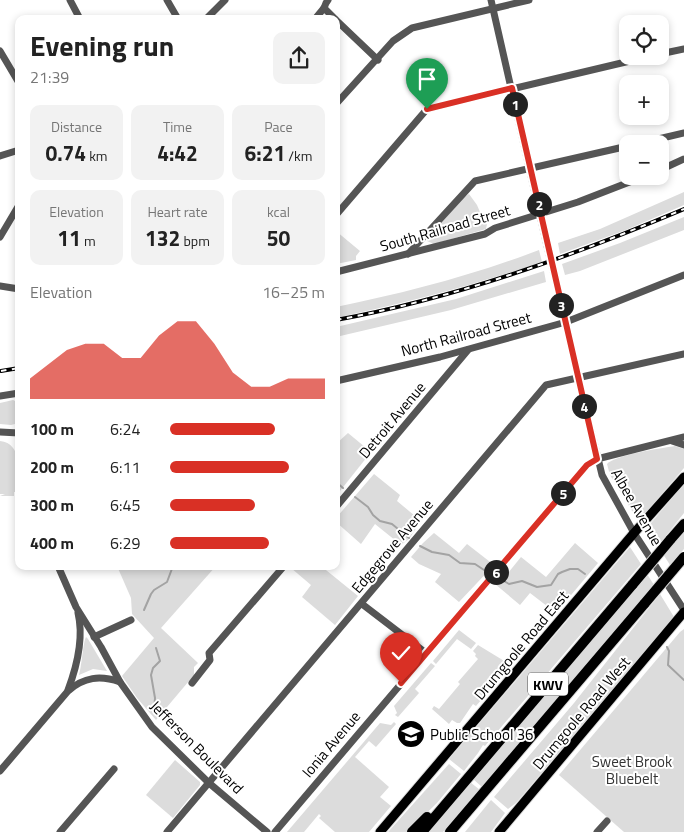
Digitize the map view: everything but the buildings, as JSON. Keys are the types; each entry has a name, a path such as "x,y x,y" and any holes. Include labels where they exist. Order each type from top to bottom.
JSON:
{"highway":[{"name":"KWV","path":"422,832 684,524"},
{"name":"KWV","path":"450,832 684,557"},
{"path":"412,832 462,785"}],"main road":[{"name":"Drumgoole Road East","path":"380,832 634,533 684,477"},
{"name":"Drumgoole Road West","path":"499,832 684,611"}],"street":[{"path":"70,0 78,15"},
{"path":"167,0 176,15"},
{"path":"210,15 225,0"},
{"path":"318,15 328,0"},
{"name":"Albee Avenue","path":"491,0 597,459 606,484 634,533 684,611"},
{"path":"340,100 378,60 393,41 418,26 530,0"},
{"path":"324,8 332,15"},
{"path":"340,23 378,60"},
{"path":"669,52 684,49"},
{"path":"0,51 3,64 15,78"},
{"path":"340,210 427,109 619,63"},
{"path":"669,137 684,133"},
{"path":"408,254 474,181 619,148"},
{"path":"0,156 15,151"},
{"path":"669,166 684,159"},
{"name":"South Railroad Street","path":"340,271 485,234 495,228 541,214 620,185"},
{"path":"0,237 15,212"},
{"name":"North Railroad Street","path":"340,379 468,349 566,322 684,275"},
{"path":"0,286 15,288"},
{"name":"Detroit Avenue","path":"340,502 468,349"},
{"name":"Edgegrove Avenue","path":"168,832 546,385 684,354"},
{"path":"0,396 15,394"},
{"path":"0,432 15,433"},
{"name":"Ionia Avenue","path":"275,832 587,465 597,459 684,437"},
{"name":"Ionia Avenue","path":"670,441 684,445"},
{"name":"Jefferson Boulevard","path":"60,570 76,607 120,682 152,727 209,783 267,832"},
{"path":"192,683 210,660 209,653 281,570"},
{"path":"362,604 426,653"},
{"path":"68,690 79,650 80,636 76,607"},
{"path":"94,637 131,620"},
{"path":"0,771 68,690 76,684 92,678 120,682"},
{"path":"60,832 114,769"},
{"path":"597,832 607,821"}],"green space":[{"path":"684,192 684,205 626,230 560,254 558,243 600,229"},
{"path":"469,194 477,205 485,224 487,224 486,229 434,244 427,241 464,197"},
{"path":"684,217 684,230 580,271 565,275 562,264"},
{"path":"340,234 360,251 356,256 356,260 340,263"},
{"path":"539,250 542,262 440,293 340,317 340,306 439,283"},
{"path":"544,271 546,282 451,310 340,336 340,326 456,299"},
{"path":"15,401 15,424 0,424 0,403"},
{"path":"348,433 371,452 340,491 340,440"},
{"path":"0,441 13,447 15,452 15,492 14,496 0,496 5,494 0,494"},
{"path":"675,446 684,449 684,468 641,518 637,519 610,475 607,464 628,455"},
{"path":"374,474 400,495 397,501 421,521 409,539 401,545 375,524 361,544 340,526 340,513"},
{"path":"684,484 684,513 657,547 646,529"},
{"path":"684,530 684,549 670,565 663,554"},
{"path":"434,533 459,553 467,544 494,565 459,602 435,582 441,574 419,564 411,557"},
{"path":"575,543 598,563 556,613 530,593 520,605 495,584 502,576 508,573 521,557 546,577"},
{"path":"630,547 641,564 485,746 483,745 464,771 449,759"},
{"path":"119,570 212,570 161,628 198,663 194,667 194,675 156,720 137,698 122,676 154,638 132,614 131,598"},
{"path":"293,570 326,570 358,596 335,625 302,597 311,585"},
{"path":"647,574 654,585 482,787 473,779"},
{"path":"660,594 674,617 516,803 508,809 494,797 574,703"},
{"name":"Sweet Brook Bluebelt","path":"684,629 684,832 624,832 559,775"},
{"path":"459,630 476,643 471,649 457,639 436,664 433,661"},
{"path":"86,637 107,671 93,669 79,675"},
{"path":"478,645 511,665 476,706 473,704 460,723 452,720 449,724 432,709 434,706 439,709 460,684 458,682 478,659 473,651"},
{"path":"431,663 435,666 415,689 419,693 398,717 395,715 397,713 394,706"},
{"path":"394,722 396,724 376,747 369,741 355,757 389,787 380,797 391,806 369,832 335,832 319,818 321,816 319,814 304,832 287,832 380,723 391,725"},
{"path":"175,760 200,782 200,785 173,818 146,795"},
{"path":"449,764 461,774 437,803 407,832 388,832"},
{"path":"470,782 480,790 443,832 428,832"},
{"path":"491,800 505,813 491,832 465,832"}],"waterway":[{"path":"355,497 368,507 380,521 392,524 409,538"},
{"path":"420,546 432,552 449,555 460,563 475,564 487,572"},
{"path":"499,578 509,584 522,581 537,587 551,585 558,574 570,569 578,569 585,574"},
{"path":"144,610 151,594 167,582 172,570"},
{"path":"667,647 669,651 668,665 684,680"},
{"path":"154,711 155,698 151,675 153,668 160,661 156,648"}],"railway":[{"path":"340,319 425,300 513,274 599,243 684,209"},
{"path":"1,371 15,369"}],"place":[{"name":"Public School 36","path":"411,734"}],"route":[{"path":"401,683 587,465 597,459 512,88 427,109"}]}
